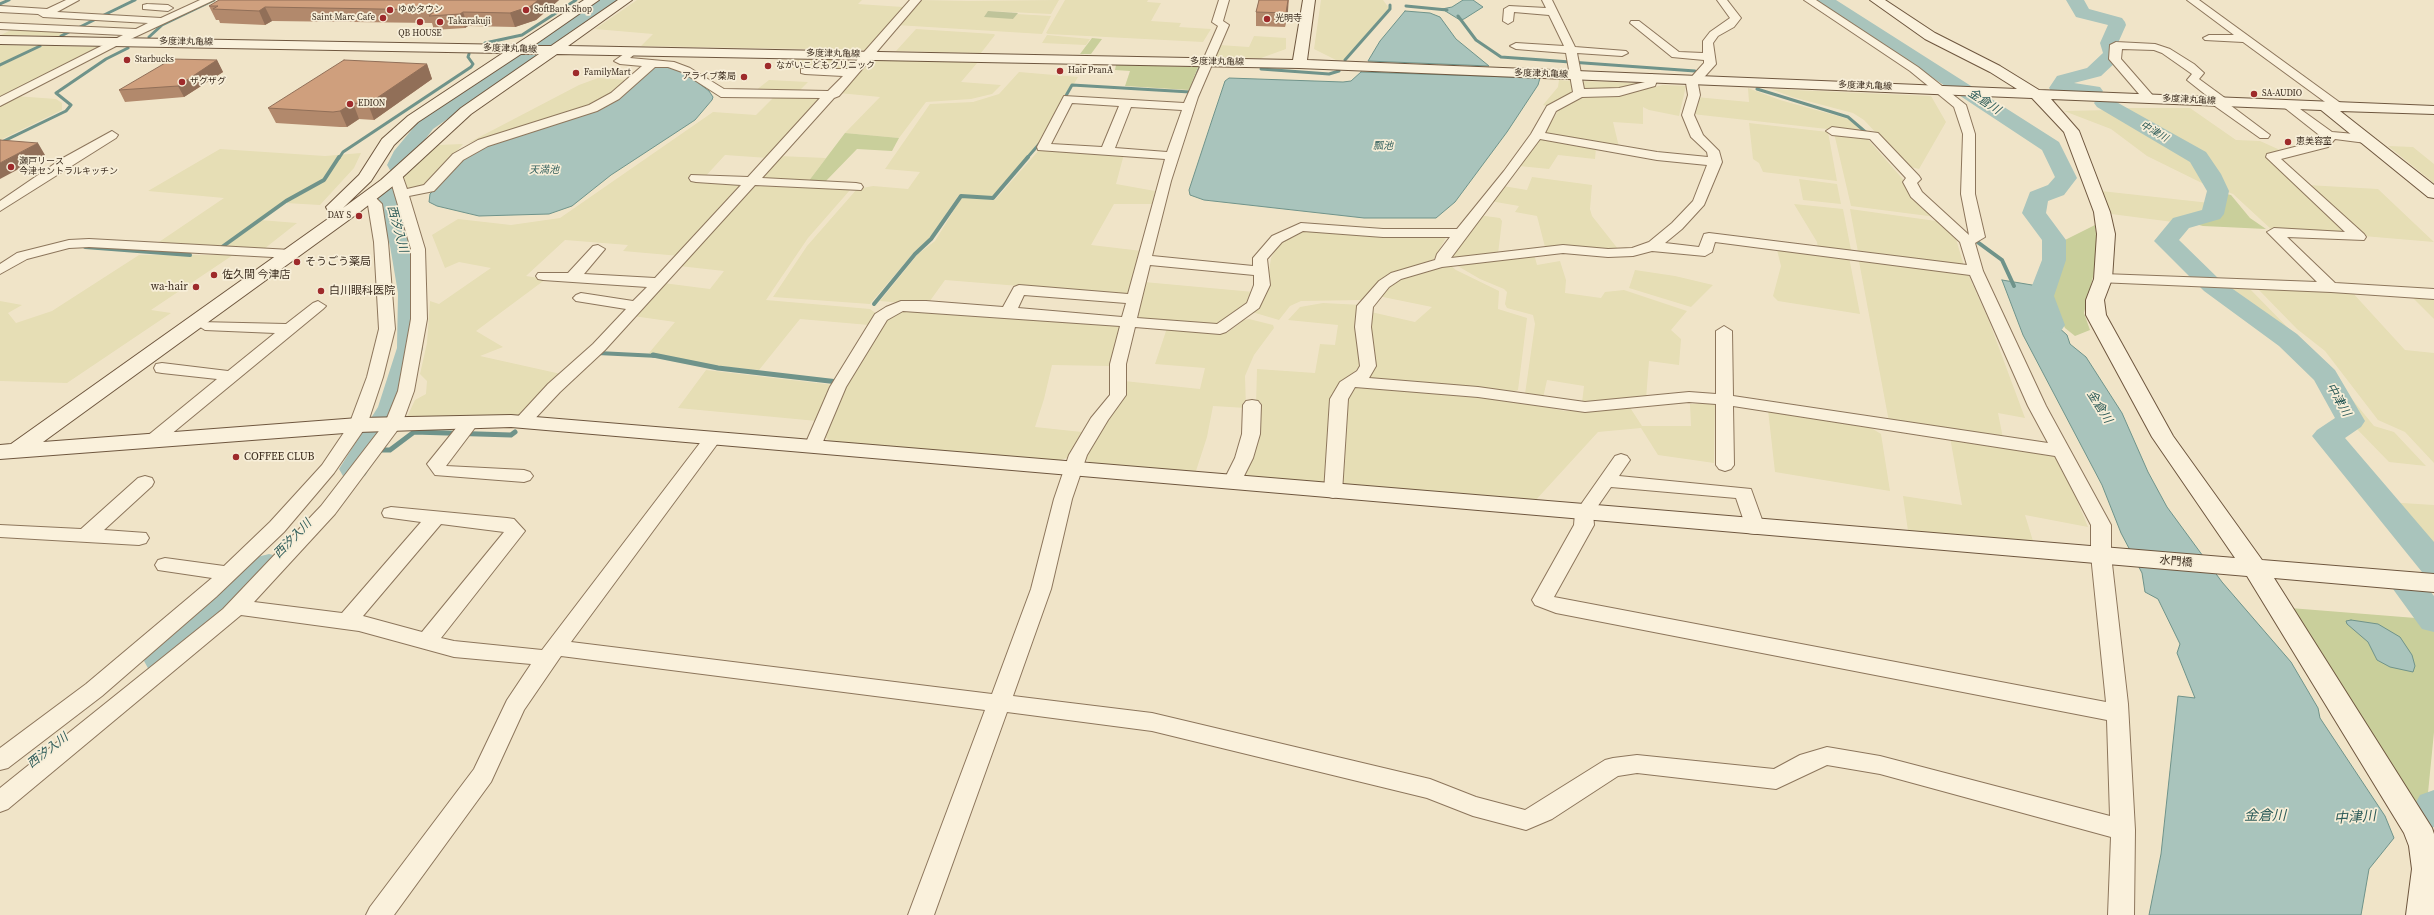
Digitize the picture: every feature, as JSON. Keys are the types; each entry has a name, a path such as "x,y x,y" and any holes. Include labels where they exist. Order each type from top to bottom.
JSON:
{"street":[{"path":"0,34 74,0"},
{"path":"0,102 116,42 209,0"},
{"path":"0,270 22,256 69,244 90,243 206,251 283,253 342,201 365,178 388,142 413,119 522,49 593,0"},
{"path":"4,454 283,253 368,198 396,175 466,111 549,50 626,0"},
{"path":"631,52 620,61 652,62 677,67 686,70 721,93 830,95 836,93 916,0"},
{"path":"921,915 1041,589 1063,499 1078,455 1100,418 1118,395 1118,364 1130,322 1164,181 1189,107 1207,61 1224,25 1217,22 1224,0"},
{"path":"1299,64 1309,0"},
{"path":"1547,0 1571,49 1579,93"},
{"path":"1650,246 1677,226 1699,202 1715,162 1713,151 1696,138 1690,121 1689,110 1694,95 1692,83 1710,64 1707,43 1709,38 1734,22 1736,18 1722,0"},
{"path":"1809,0 1914,69 1960,105 1970,134 1970,173 1968,194 1971,239 1976,271 2037,406 2101,525 2106,556 2117,713 2123,830 2121,915"},
{"path":"1876,0 1930,36 1994,69 2034,93 2064,121 2077,143 2102,212 2106,234 2104,279 2095,300 2096,315 2163,437 2417,828 2424,846 2427,868 2422,915"},
{"path":"2192,0 2248,39 2333,107 2366,139 2434,193"},
{"path":"152,7 169,4"},
{"path":"0,9 163,21"},
{"path":"1508,21 1509,9 1554,12"},
{"path":"1635,23 1676,55 1708,57"},
{"path":"0,26 137,32"},
{"path":"2209,38 2248,39"},
{"name":"多度津丸亀線","path":"0,40 1207,61 1299,64 1574,67 1652,78 2434,110"},
{"path":"2149,98 2115,59 2117,54 2116,45 2155,47 2166,50 2198,73 2193,80 2264,135"},
{"path":"1516,46 1622,53"},
{"path":"677,67 697,52"},
{"path":"402,194 430,188 458,157 483,143 593,108 615,96 652,62"},
{"path":"805,71 853,73"},
{"path":"1442,263 1444,254 1509,174 1537,135 1551,109 1579,93 1619,92 1651,84 1652,78"},
{"path":"522,422 659,283 830,95"},
{"path":"1173,156 1043,147 1068,99 1189,107"},
{"path":"1107,151 1126,103"},
{"path":"2289,105 2329,135 2366,139"},
{"path":"1832,131 1873,136 1912,181 1916,194 1971,239"},
{"path":"0,207 68,160 112,135"},
{"path":"1537,135 1656,156 1715,162"},
{"path":"2329,135 2329,139 2323,144 2272,157 2359,237 2274,232 2331,287"},
{"path":"0,802 236,608 292,551 328,510 393,424 406,391 419,319 418,250 396,175"},
{"path":"696,178 856,187"},
{"path":"0,761 94,690 228,573 276,527 328,469 358,425 375,377 386,329 381,242 375,204 368,198"},
{"path":"813,447 838,386 881,317 891,310 902,306 926,306 1008,312 1220,330 1254,305 1262,285 1260,258 1277,239 1302,227 1383,233 1460,233"},
{"path":"1333,492 1339,399 1341,392 1364,374 1368,366 1363,327 1365,306 1384,284 1396,276 1442,263 1563,249 1627,252 1650,246 1705,252 1709,237 1854,254 1976,271"},
{"path":"572,278 598,249"},
{"path":"1145,260 1261,271"},
{"path":"543,276 659,283"},
{"path":"2104,279 2331,287 2434,294"},
{"path":"1008,312 1019,290 1135,299"},
{"path":"581,298 637,306"},
{"path":"152,441 318,306"},
{"path":"205,325 290,329"},
{"path":"1724,331 1725,465"},
{"path":"162,368 232,376"},
{"path":"1352,382 1463,390 1554,404 1585,407 1689,397 1725,400 2061,451"},
{"path":"1232,482 1244,458 1251,434 1252,405"},
{"name":"水門橋","path":"4,454 358,425 393,424 465,428 522,422 1050,466 1073,470 1232,482 1755,528 2434,583"},
{"path":"465,428 436,464 441,471 524,476"},
{"path":"379,915 483,774 515,706 712,439"},
{"path":"1621,460 1584,513 1584,525 1542,600 1556,606 2117,713"},
{"path":"1605,481 1744,493 1755,528"},
{"path":"85,536 145,482"},
{"path":"391,514 507,524 515,531 427,641"},
{"path":"346,622 436,518"},
{"path":"0,531 139,538"},
{"path":"165,564 228,573"},
{"path":"236,608 346,622 427,641 454,649 553,653 999,702 1152,722 1430,789 1473,806 1526,820 1544,812 1613,767 1637,764 1776,779 1808,762 1826,756 1880,766 2123,830"}],"shaded area":[{"path":"637,0 862,0 858,4 903,7 866,50 641,46 653,34 595,29"},
{"path":"918,0 1059,0 1051,14 988,11 1013,19 1016,14 1051,16 1042,34 896,25"},
{"path":"1065,0 1148,0 1147,2 1161,3 1151,21 1181,23 1179,27 1211,29 1203,42 1046,33"},
{"path":"1321,0 1383,0 1389,8 1344,60 1336,60 1314,49"},
{"path":"17,27 71,30 60,36 1,35"},
{"path":"916,29 995,35 981,53 896,51"},
{"path":"1047,35 1090,39 1086,45 1042,43"},
{"path":"1254,36 1286,38 1286,49 1261,58 1215,57 1219,45 1249,47"},
{"path":"0,45 101,47 0,98"},
{"path":"789,59 858,61 848,72 781,68"},
{"path":"867,60 978,62 961,82 1001,85 992,94 971,99 926,102 899,138 845,133 880,97 839,93"},
{"path":"1019,72 1078,77 1036,148 993,197 959,195 928,240 915,251 870,304 773,297 807,246 857,189 873,186 908,189 920,172 885,169 930,104 973,102 999,94"},
{"path":"598,78 629,80 613,94 583,108 468,143 579,85"},
{"path":"769,80 808,82 798,92 755,91"},
{"path":"1559,80 1573,81 1575,93 1547,106 1543,105 1558,87"},
{"path":"1582,81 1635,83 1637,86 1621,90 1583,89"},
{"path":"1663,85 1686,86 1679,116 1649,110 1643,107 1643,124 1613,122 1619,147 1544,134 1558,111 1578,97 1621,95"},
{"path":"1748,88 1780,100 1845,118 1851,121 1863,133 1692,114 1696,97 1749,102"},
{"path":"1771,89 1931,96 1946,122 1919,169 1907,166 1864,120 1853,113 1792,97"},
{"path":"15,96 56,99 62,103 62,110 0,140 0,104"},
{"path":"775,96 825,96 768,158 725,155 703,179 748,182 680,256 623,251 628,245 565,240 526,276 546,279 476,331 503,347 480,356 561,374 517,417 407,417 415,400 426,394 427,381 420,374 427,343 430,301 439,304 491,268 459,262 445,268 432,235 458,219 511,225 560,218 713,112 756,115"},
{"path":"2119,108 2190,108 2236,140 2260,141 2280,150 2266,156 2346,233 2272,230 2233,194 2222,190 2220,180 2204,158"},
{"path":"2112,110 2194,157 2201,167 2210,187 2147,156 2111,129 2064,111"},
{"path":"1749,123 1828,132 1837,181 1763,172 1759,163 1753,159"},
{"path":"1834,133 1865,136 1936,217 1851,206"},
{"path":"1541,139 1596,148 1595,159 1558,155 1549,169 1519,166 1536,140"},
{"path":"463,144 425,186 407,190 401,176 437,145"},
{"path":"2388,146 2413,147 2434,164 2434,183"},
{"path":"220,149 325,156 361,153 354,168 320,205 286,203 260,220 297,223 264,249 156,244 224,198 148,191"},
{"path":"1039,150 1124,154 1116,184 1155,191 1152,204 1114,204 1091,245 1142,251 1131,295 945,280 927,305 880,301 918,254 935,241 962,197 995,200"},
{"path":"779,156 826,158 808,182 760,178"},
{"path":"1532,177 1592,185 1590,209 1592,216 1618,249 1545,247 1537,216 1515,212 1519,206 1490,201 1503,186 1527,190"},
{"path":"1799,179 1837,184 1841,204 1803,200"},
{"path":"755,182 850,190 808,238 766,300 870,309 877,314 869,325 800,319 759,370 719,366 649,353 675,322 633,316 663,283 710,289 724,271 679,266"},
{"path":"2307,185 2378,189 2434,242 2363,236"},
{"path":"2101,191 2210,203 2207,214 2179,219 2173,222 2111,214"},
{"path":"1794,204 1843,209 1851,250 1818,248 1817,242"},
{"path":"1850,209 1943,222 1956,239 1964,266 1858,252"},
{"path":"1478,215 1500,218 1502,221 1498,254 1452,259 1449,256"},
{"path":"1308,230 1447,236 1432,262 1389,275 1364,300 1301,301 1290,306 1279,320 1252,312 1266,292 1271,258 1278,246 1294,233"},
{"path":"1777,250 1849,257 1860,314 1778,301 1773,296 1781,266"},
{"path":"1534,254 1537,265 1560,261 1566,280 1565,293 1601,298 1605,292 1624,290 1687,311 1671,330 1681,339 1679,365 1649,361 1646,399 1582,403 1584,386 1547,380 1543,398 1525,394 1535,324 1533,315 1507,308 1505,304 1507,292 1504,289 1480,279 1456,265"},
{"path":"139,255 233,255 151,310 171,313 67,383 0,381 0,301 22,305 8,313 16,323 52,311"},
{"path":"1858,256 1967,272 1989,321 2025,418 1998,413 2003,438 1889,422"},
{"path":"1450,265 1456,270 1499,291 1498,309 1527,318 1518,390 1510,393 1458,385 1455,387 1369,380 1366,327 1371,312 1415,322 1432,307 1378,296 1400,276"},
{"path":"1635,270 1675,276 1713,285 1691,307 1629,288"},
{"path":"1144,282 1254,292 1244,309 1222,324 1212,325 1137,319"},
{"path":"2217,287 2248,287 2296,336 2317,354 2374,426 2394,432 2426,466 2389,462 2354,426 2356,423 2332,381 2294,341"},
{"path":"2257,288 2351,291 2405,350 2434,353 2434,463 2405,432 2378,420 2325,351 2297,329"},
{"path":"2409,294 2434,296 2434,319"},
{"path":"1323,303 1362,305 1362,364 1349,377 1327,483 1244,478 1241,474 1256,405 1257,369 1315,373 1320,344 1335,345 1338,325 1288,320 1300,307"},
{"path":"908,309 1111,322 1120,327 1111,366 1052,365 1044,399 1035,427 1082,432 1070,457 1057,461 834,444 825,437 845,385 884,319"},
{"path":"1249,319 1273,325 1274,328 1254,355 1245,376 1246,408 1213,406 1207,437 1195,474 1095,466 1085,459 1124,381 1200,389 1205,368 1155,364 1167,328 1227,333 1244,320"},
{"path":"706,370 834,385 817,421 678,408"},
{"path":"1358,386 1495,397 1565,411 1629,406 1642,426 1691,426 1690,404 1715,403 1714,463 1658,455 1641,428 1598,432 1534,502 1347,485 1341,481 1343,424 1350,387"},
{"path":"1768,410 1868,426 1881,434 1890,491 1775,472"},
{"path":"1950,437 2048,454 2060,459 2088,527 2025,515 2033,541 1908,531 1903,496 1962,505"},
{"path":"2386,502 2434,505 2434,558"}],"green space":[{"path":"988,11 1018,13 1013,19 984,17"},
{"path":"1092,38 1102,39 1091,54 1080,54"},
{"path":"1116,65 1198,67 1189,90 1125,86 1130,71 1115,70"},
{"path":"845,133 899,138 892,151 857,149 824,183 808,182"},
{"path":"2222,193 2231,195 2250,218 2266,229 2203,226 2191,223 2207,220 2215,214"},
{"path":"2095,225 2097,245 2095,269 2084,313 2090,330 2075,336 2065,328 2050,299 2063,241"},
{"path":"2290,608 2428,619 2434,632 2434,732 2427,803 2416,806"}],"water":[{"path":"1463,0 1473,0 1483,7 1460,20 1442,9 1452,7"},
{"path":"1405,11 1430,13 1440,17 1456,39 1489,66 1368,61 1380,41"},
{"name":"天満池","path":"658,64 680,69 709,91 713,97 712,100 695,120 611,175 572,206 549,214 479,216 437,206 429,202 430,194 473,150 581,114"},
{"name":"瓢池","path":"1361,72 1540,78 1538,85 1507,132 1455,202 1436,218 1364,218 1204,200 1190,195 1189,190 1225,81 1229,78 1343,82 1351,81"},
{"path":"2002,280 2050,288 2050,300 2057,326 2067,335 2070,344 2086,357 2122,413 2148,472 2167,507 2222,582 2291,662 2318,708 2320,718 2385,816 2394,838 2369,869 2361,915 2149,915 2161,854 2178,696 2195,698 2177,653 2180,644 2158,599 2145,592 2142,573 2121,533 2102,485 2023,335"},
{"path":"2351,620 2378,624 2400,637 2412,655 2415,666 2413,672 2390,667 2377,660 2368,642 2347,624 2346,621"}],"building":[{"path":"219,0 538,0 531,6 510,13 463,12 460,14 429,16 436,10 265,7 259,11 213,9 218,6 209,6"},
{"path":"1259,0 1288,0 1286,13 1256,12"},
{"path":"172,59 217,60 178,86 119,90"},
{"path":"344,60 427,64 368,104 353,103 340,111 333,112 268,108"},
{"path":"0,140 38,143 0,163"}],"waterway":[{"path":"0,4 9,0"},
{"path":"104,15 135,0"},
{"path":"149,37 162,25 214,0"},
{"path":"485,43 522,35 576,0"},
{"name":"西汐入川","path":"398,165 405,151 426,125 610,0"},
{"name":"金倉川","path":"1824,0 2038,137 2051,147 2066,178 2056,190 2038,197 2034,213 2054,240 2054,260 2041,296 2052,325"},
{"name":"中津川","path":"2075,0 2082,13 2116,22 2117,25 2109,43 2112,53 2110,57 2094,72 2064,80 2059,88 2093,91"},
{"path":"1345,60 1390,9 1390,5"},
{"path":"1406,6 1447,10"},
{"path":"1458,16 1476,40 1501,57 1695,71"},
{"path":"78,28 96,19"},
{"path":"61,36 73,30"},
{"path":"0,65 40,46"},
{"path":"0,143 66,111 71,105 56,93 106,59 128,48"},
{"path":"339,158 343,152 471,67 473,64 468,57 469,54"},
{"path":"1063,101 1072,85 1190,92 1200,67"},
{"path":"1261,69 1329,74 1339,71"},
{"path":"1757,89 1848,117 1869,135"},
{"name":"中津川","path":"2104,103 2198,157 2210,174 2218,191 2212,214 2181,223 2166,241 2207,280"},
{"path":"1027,158 1040,143"},
{"path":"222,247 286,201 324,180 339,157"},
{"path":"874,304 915,254 931,239 961,196 993,198 1028,157"},
{"name":"西汐入川","path":"354,469 392,407 410,348 411,293 402,246 387,193"},
{"path":"1972,238 2002,260 2014,286"},
{"path":"85,247 190,255"},
{"name":"中津川","path":"2213,286 2288,340 2325,376 2351,421 2327,436 2434,564"},
{"path":"596,355 598,353 658,356"},
{"path":"653,355 658,356"},
{"path":"658,356 718,368 838,382"},
{"path":"382,450 390,450 414,432 511,435 515,432"},
{"name":"西汐入川","path":"162,661 269,565"},
{"name":"中津川","path":"2410,589 2434,620"},
{"name":"中津川","path":"2431,811 2434,807"}],"place":[{"name":"ゆめタウン","path":"390,10"},
{"name":"SoftBank Shop","path":"526,10"},
{"name":"Saint Marc Cafe","path":"383,18"},
{"name":"光明寺","path":"1267,19"},
{"name":"QB HOUSE","path":"420,22"},
{"name":"Takarakuji","path":"440,22"},
{"name":"Starbucks","path":"127,60"},
{"name":"ながいこどもクリニック","path":"768,66"},
{"name":"Hair PranA","path":"1060,71"},
{"name":"FamilyMart","path":"576,73"},
{"name":"アライブ薬局","path":"744,77"},
{"name":"ザグザグ","path":"182,82"},
{"name":"SA-AUDIO","path":"2254,94"},
{"name":"EDION","path":"350,104"},
{"name":"恵美容室","path":"2288,142"},
{"name":"瀬戸リース 今津セントラルキッチン","path":"11,167"},
{"name":"DAY S","path":"359,216"},
{"name":"そうごう薬局","path":"297,262"},
{"name":"佐久間 今津店","path":"214,275"},
{"name":"wa-hair","path":"196,287"},
{"name":"白川眼科医院","path":"321,291"},
{"name":"COFFEE CLUB","path":"236,457"}]}
